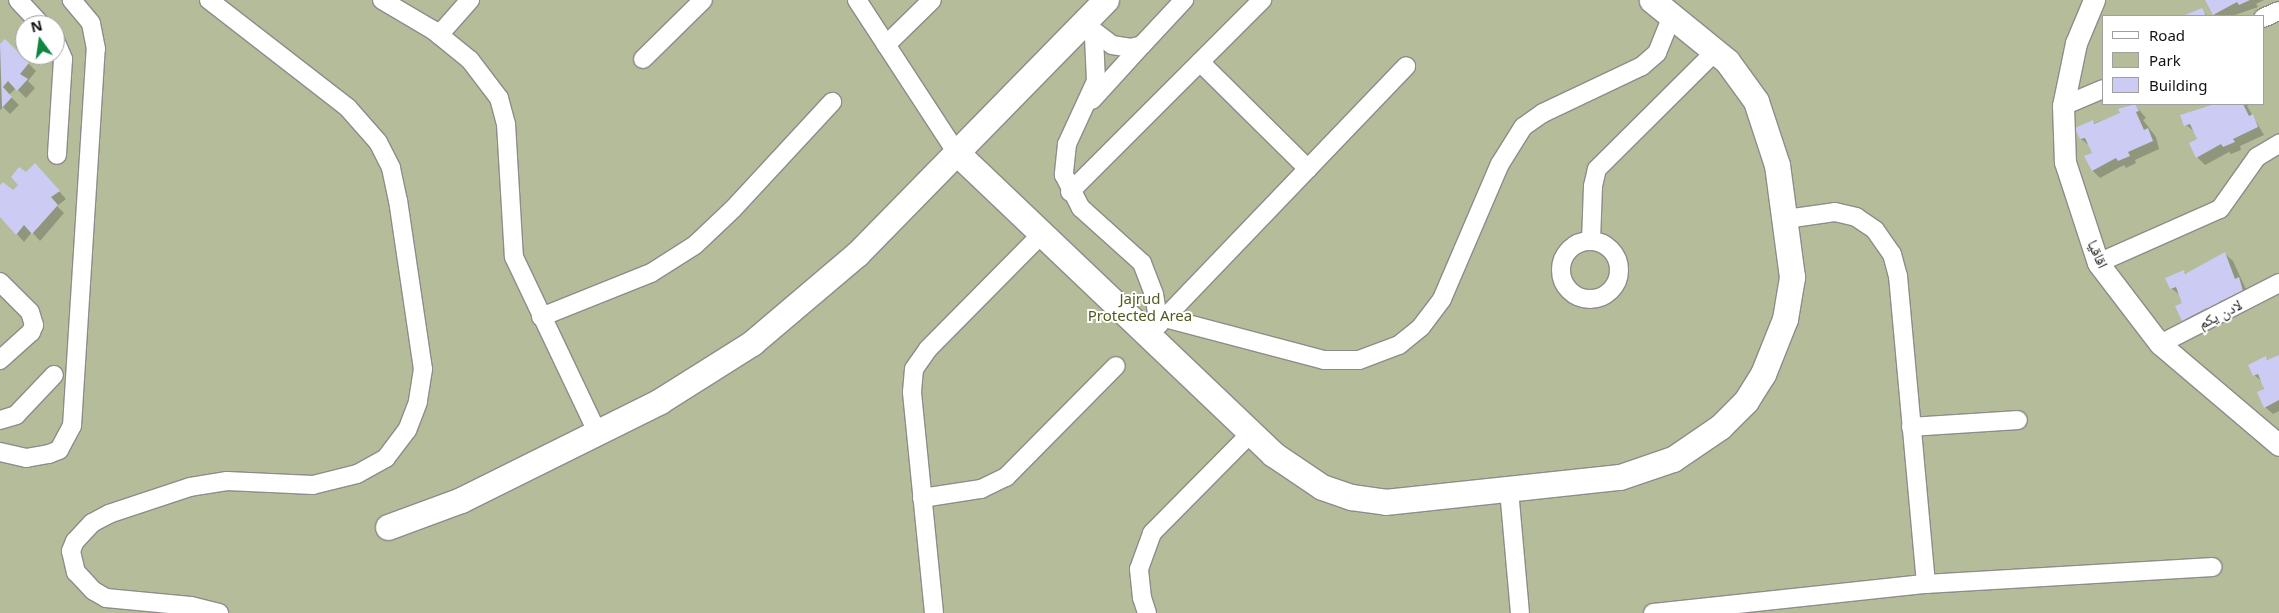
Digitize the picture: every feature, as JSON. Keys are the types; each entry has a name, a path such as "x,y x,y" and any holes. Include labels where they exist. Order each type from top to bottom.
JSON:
{"main road":[{"path":"388,527 461,500 597,432 675,392 752,343 856,254 956,152 1089,24 1106,0"},
{"path":"956,152 1042,234 1157,326 1250,433 1306,478 1336,492 1368,501 1406,501 1592,482 1641,473 1693,446 1734,415 1763,374 1787,309 1792,263 1776,165 1762,114 1737,72 1652,0"}],"street":[{"path":"18,0 32,15"},
{"path":"0,452 26,458 49,454 59,450 72,426 96,49 91,24 72,0"},
{"path":"209,0 348,108 378,142 391,168 398,200 423,369 418,402 407,430 386,458 365,470 342,480 313,485 227,481 190,487 109,514 92,523 75,541 71,550 76,572 94,591 106,598 191,606 219,613"},
{"path":"382,0 439,35 470,60 499,98 506,124 514,257 597,432"},
{"path":"439,35 470,0"},
{"path":"643,59 703,0"},
{"path":"857,0 956,152"},
{"path":"886,45 932,0"},
{"path":"1085,108 1184,0"},
{"path":"1070,192 1262,0"},
{"name":"اقاقیا","path":"2094,0 2076,43 2063,106 2065,162 2098,263 2160,344 2278,443"},
{"path":"2264,18 2279,11"},
{"path":"1157,326 1324,360 1366,358 1399,345 1421,327 1442,299 1500,164 1523,127 1543,113 1642,66 1656,53 1672,16"},
{"path":"1089,24 1112,45 1131,48 1142,45"},
{"path":"1089,24 1097,71 1085,108 1064,155 1064,175 1070,192 1091,219 1142,263 1154,294 1157,326"},
{"path":"1592,241 1592,186 1596,169 1715,52"},
{"path":"1200,62 1308,168"},
{"path":"57,156 64,65"},
{"path":"1157,326 1406,66"},
{"path":"2063,106 2102,89"},
{"path":"541,317 651,273 695,245 733,210 832,102"},
{"path":"2098,263 2220,208 2252,162 2279,144"},
{"path":"1786,219 1844,214 1866,223 1887,244 1898,276 1926,584"},
{"path":"934,613 912,392 914,369 928,349 1042,234"},
{"path":"0,282 30,312 34,325 31,332 0,360"},
{"name":"لادن یکم","path":"2160,344 2279,283"},
{"path":"922,498 981,489 1006,477 1116,366"},
{"path":"0,420 16,415 54,375"},
{"path":"1911,427 2018,420"},
{"path":"1147,613 1142,598 1139,569 1152,533 1250,433"},
{"path":"1510,490 1520,613"},
{"path":"1653,613 1926,584 2212,567"}],"green space":[{"name":"Jajrud Protected Area","path":"0,0 2279,0 2279,613 0,613"}],"building":[{"path":"2205,0 2250,0 2239,5 2237,2 2213,15"},
{"path":"2202,8 2206,15 2185,15"},
{"path":"5,39 15,49 15,65 27,65 20,74 28,79 17,91 8,81 3,87 12,97 2,108 0,44"},
{"path":"2136,105 2139,111 2136,112 2144,130 2148,128 2153,141 2128,152 2130,156 2118,161 2116,158 2092,171 2084,156 2092,153 2085,138 2080,139 2075,128 2093,120 2094,124 2120,113 2118,109"},
{"path":"2211,105 2244,105 2249,116 2253,114 2258,127 2233,139 2235,142 2223,147 2221,144 2196,158 2189,143 2197,139 2190,124 2184,126 2180,115"},
{"path":"35,163 60,191 51,197 58,205 32,234 24,225 16,235 0,217 0,185 3,182 13,190 18,185 11,177 19,167 26,172"},
{"path":"2225,252 2235,279 2239,277 2243,291 2219,302 2220,305 2208,311 2207,308 2182,321 2175,306 2182,303 2176,287 2170,289 2165,278 2184,270 2185,274"},
{"path":"2279,355 2279,400 2264,408 2257,392 2264,389 2258,374 2253,376 2248,365 2266,356 2267,360"}]}
